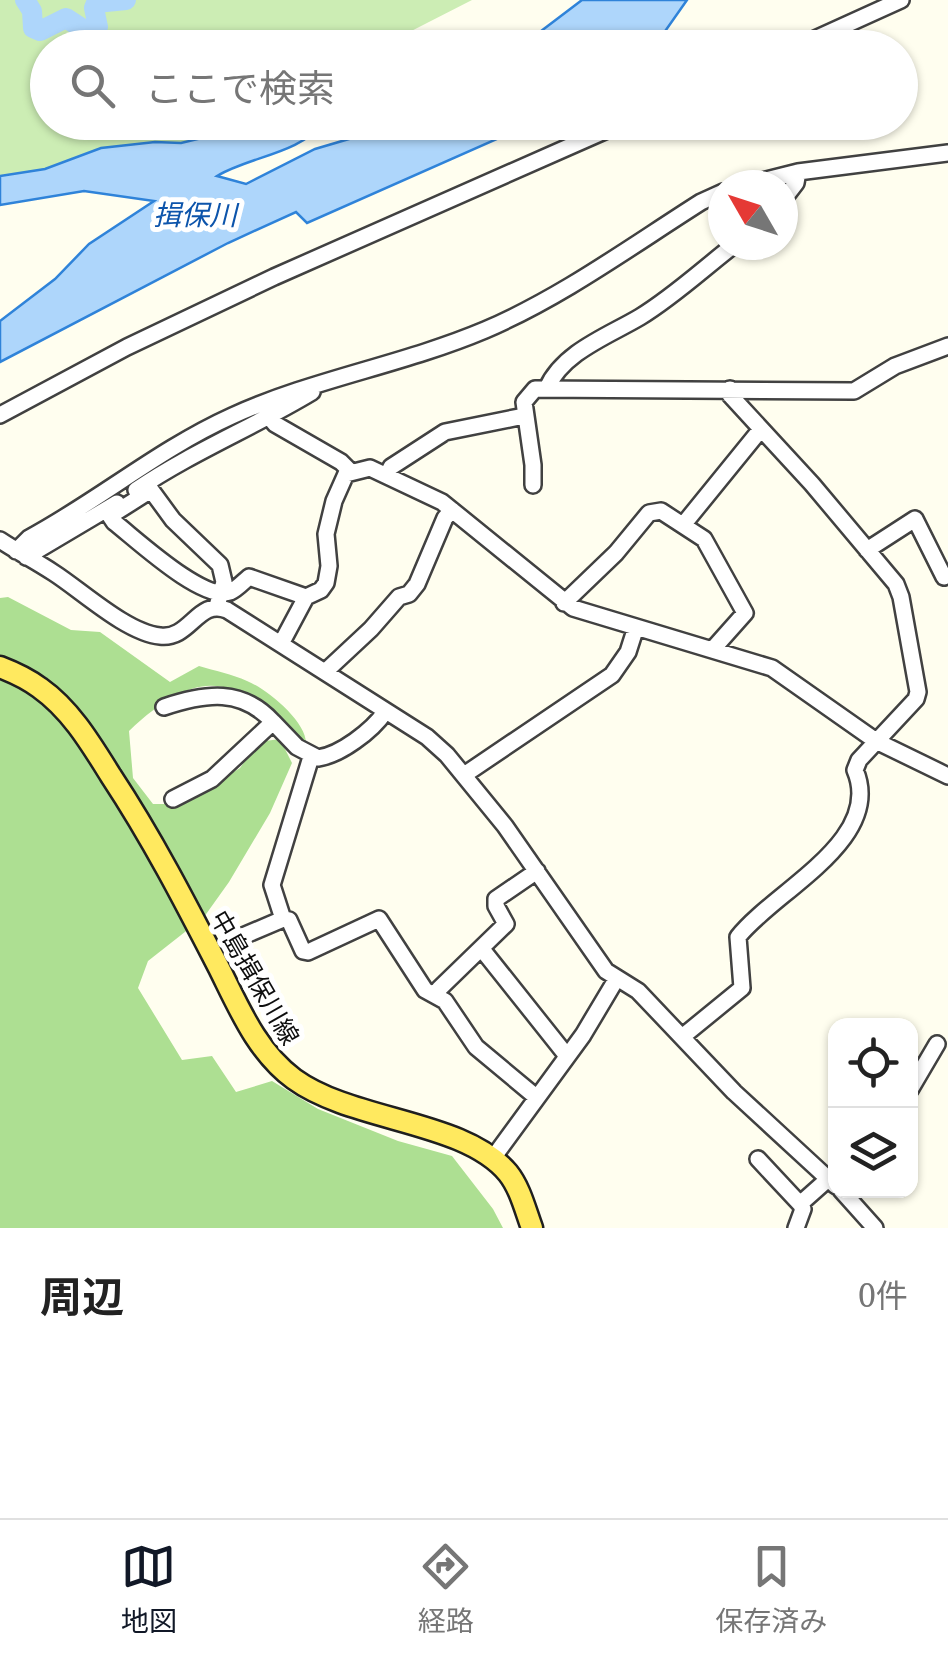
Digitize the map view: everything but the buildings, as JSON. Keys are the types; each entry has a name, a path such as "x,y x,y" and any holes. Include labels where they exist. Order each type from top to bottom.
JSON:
{"main road":[{"name":"中島揖保川線","path":"0,666 40,687 84,734 146,829 244,1017 276,1064 323,1096 381,1118 454,1138 493,1158 518,1189 532,1228"}],"street":[{"path":"835,30 901,0"},
{"path":"0,415 190,317 585,140"},
{"path":"798,172 948,153"},
{"path":"21,554 29,538 188,439 233,416 320,382 484,330 568,288 708,199"},
{"path":"547,388 575,356 640,316 714,260"},
{"path":"533,485 524,402 535,389 854,391 894,366 948,346"},
{"path":"21,554 100,514 189,456 270,418 320,382"},
{"path":"682,1037 742,988 738,938 826,858 849,830 860,807 862,786 855,770 858,760 918,692 896,584 730,395 730,389"},
{"path":"387,474 445,432 524,416"},
{"path":"270,418 350,471"},
{"path":"684,525 761,429"},
{"path":"350,471 370,468 387,474 452,510 564,603 636,628 714,648 783,674 876,740 948,776"},
{"path":"0,540 126,622 156,636 178,633 249,577 306,596 321,590 330,566 326,534 334,502 350,471"},
{"path":"219,599 224,582 220,565 174,520 151,490 110,516 194,584 439,746 537,871 606,971 638,991 734,1092 828,1176"},
{"path":"326,671 399,596 408,594 418,584 444,518 452,510"},
{"path":"564,603 616,553 649,514 661,511 704,539 745,614 714,648"},
{"path":"867,550 915,519 944,576"},
{"path":"282,642 306,596"},
{"path":"464,775 612,675 628,652 636,628"},
{"path":"164,707 188,699 246,700 261,708 311,757 328,757 339,751 385,712"},
{"path":"173,800 212,779 274,722"},
{"path":"282,920 272,885 311,757"},
{"path":"436,996 506,924 496,899 537,871"},
{"path":"236,939 289,920 303,951 308,952 377,918 424,990 446,1001 476,1046 536,1098"},
{"path":"482,948 567,1056"},
{"path":"493,1158 567,1056 617,978"},
{"path":"918,1077 938,1044"},
{"path":"758,1159 803,1209 796,1228"},
{"path":"800,1204 828,1186"},
{"path":"849,1198 875,1228"}],"green space":[{"path":"0,0 472,0 413,30 30,30 30,140 194,140 101,148 45,169 0,176"},
{"path":"8,597 71,630 100,632 170,682 199,666 255,685 293,717 305,735 306,744 240,693 220,686 200,687 156,708 129,731 133,778 153,804 181,804 240,768 258,742 280,739 292,763 270,813 229,882 204,917 148,961 138,988 182,1060 212,1056 236,1092 272,1081 318,1109 398,1141 452,1156 503,1228 0,1228 0,598"}],"water":[{"path":"582,0 687,0 666,30 542,30"},
{"name":"揖保川","path":"304,140 217,176 246,184 315,149 345,140 495,140 307,223 296,212 228,243 0,362 0,321 55,279 89,244 154,201 84,191 0,205 0,176 45,169 101,148"}],"waterway":[{"path":"25,0 32,11 33,28 38,30"},
{"path":"89,30 98,27 96,3 126,0"},
{"path":"42,30 66,18 84,30"}]}
